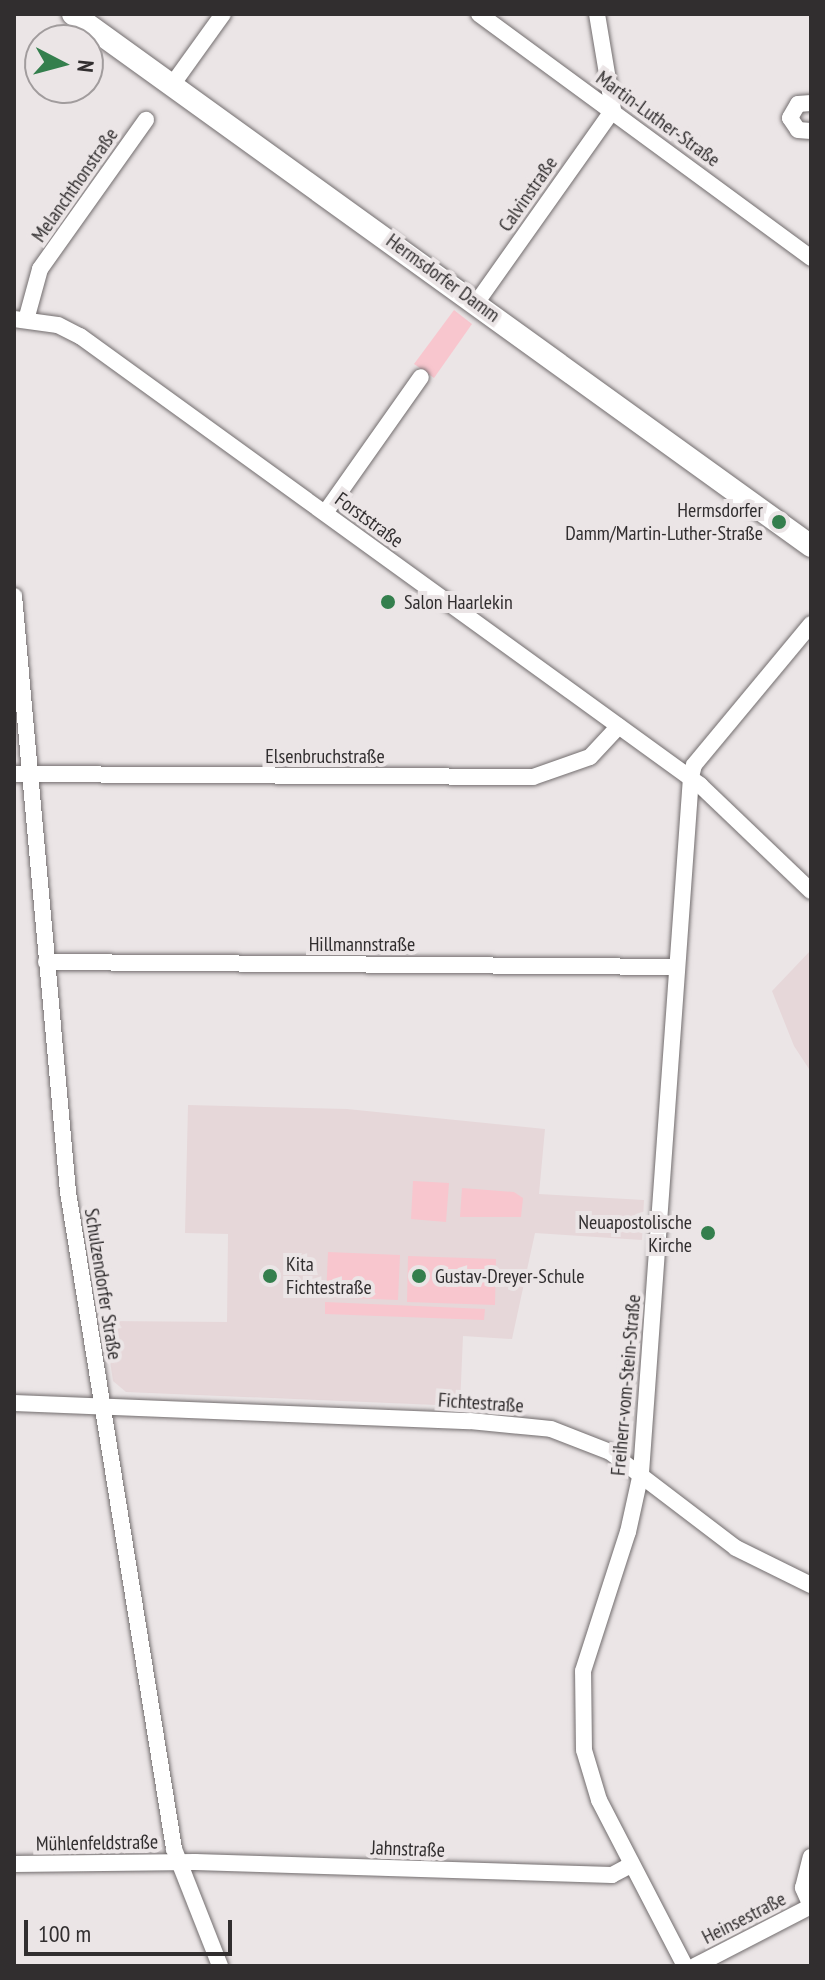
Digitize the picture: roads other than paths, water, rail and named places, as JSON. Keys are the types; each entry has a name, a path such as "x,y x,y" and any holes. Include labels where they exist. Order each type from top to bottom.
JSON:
{"main road":[{"name":"Hermsdorfer Damm","path":"73,14 477,302 811,546"}],"street":[{"path":"172,85 223,14"},
{"name":"Martin-Luther-Straße","path":"479,14 811,258"},
{"path":"597,14 613,110"},
{"path":"811,103 798,104 790,118 798,130 811,131"},
{"name":"Calvinstraße","path":"477,302 613,110"},
{"name":"Melanchthonstraße","path":"20,320 40,269 146,120"},
{"name":"Forststraße","path":"20,320 58,325 80,336 691,777 811,891"},
{"path":"325,513 421,377"},
{"name":"Schulzendorfer Straße","path":"14,596 22,774 46,962 62,1151 159,1761 181,1862 220,1966"},
{"path":"691,777 694,765 811,624"},
{"name":"Elsenbruchstraße","path":"22,774 533,777 590,757 619,726"},
{"name":"Freiherr-vom-Stein-Straße","path":"685,1966 599,1800 584,1750 580,1699 583,1671 628,1532 641,1473 691,777"},
{"name":"Hillmannstraße","path":"46,962 677,967"},
{"name":"Fichtestraße","path":"14,1403 521,1424 590,1441 641,1473 736,1548 811,1585"},
{"path":"811,1857 803,1888 811,1906"},
{"name":"Mühlenfeldstraße","path":"14,1864 181,1862"},
{"name":"Jahnstraße","path":"181,1862 612,1875 631,1865"},
{"name":"Heinsestraße","path":"695,1966 811,1906"}],"place":[{"name":"Hermsdorfer Damm/Martin-Luther-Straße","path":"779,522"},
{"name":"Salon Haarlekin","path":"388,602"},
{"name":"Neuapostolische Kirche","path":"708,1233"},
{"name":"Kita Fichtestraße","path":"270,1276"},
{"name":"Gustav-Dreyer-Schule","path":"419,1276"}]}
